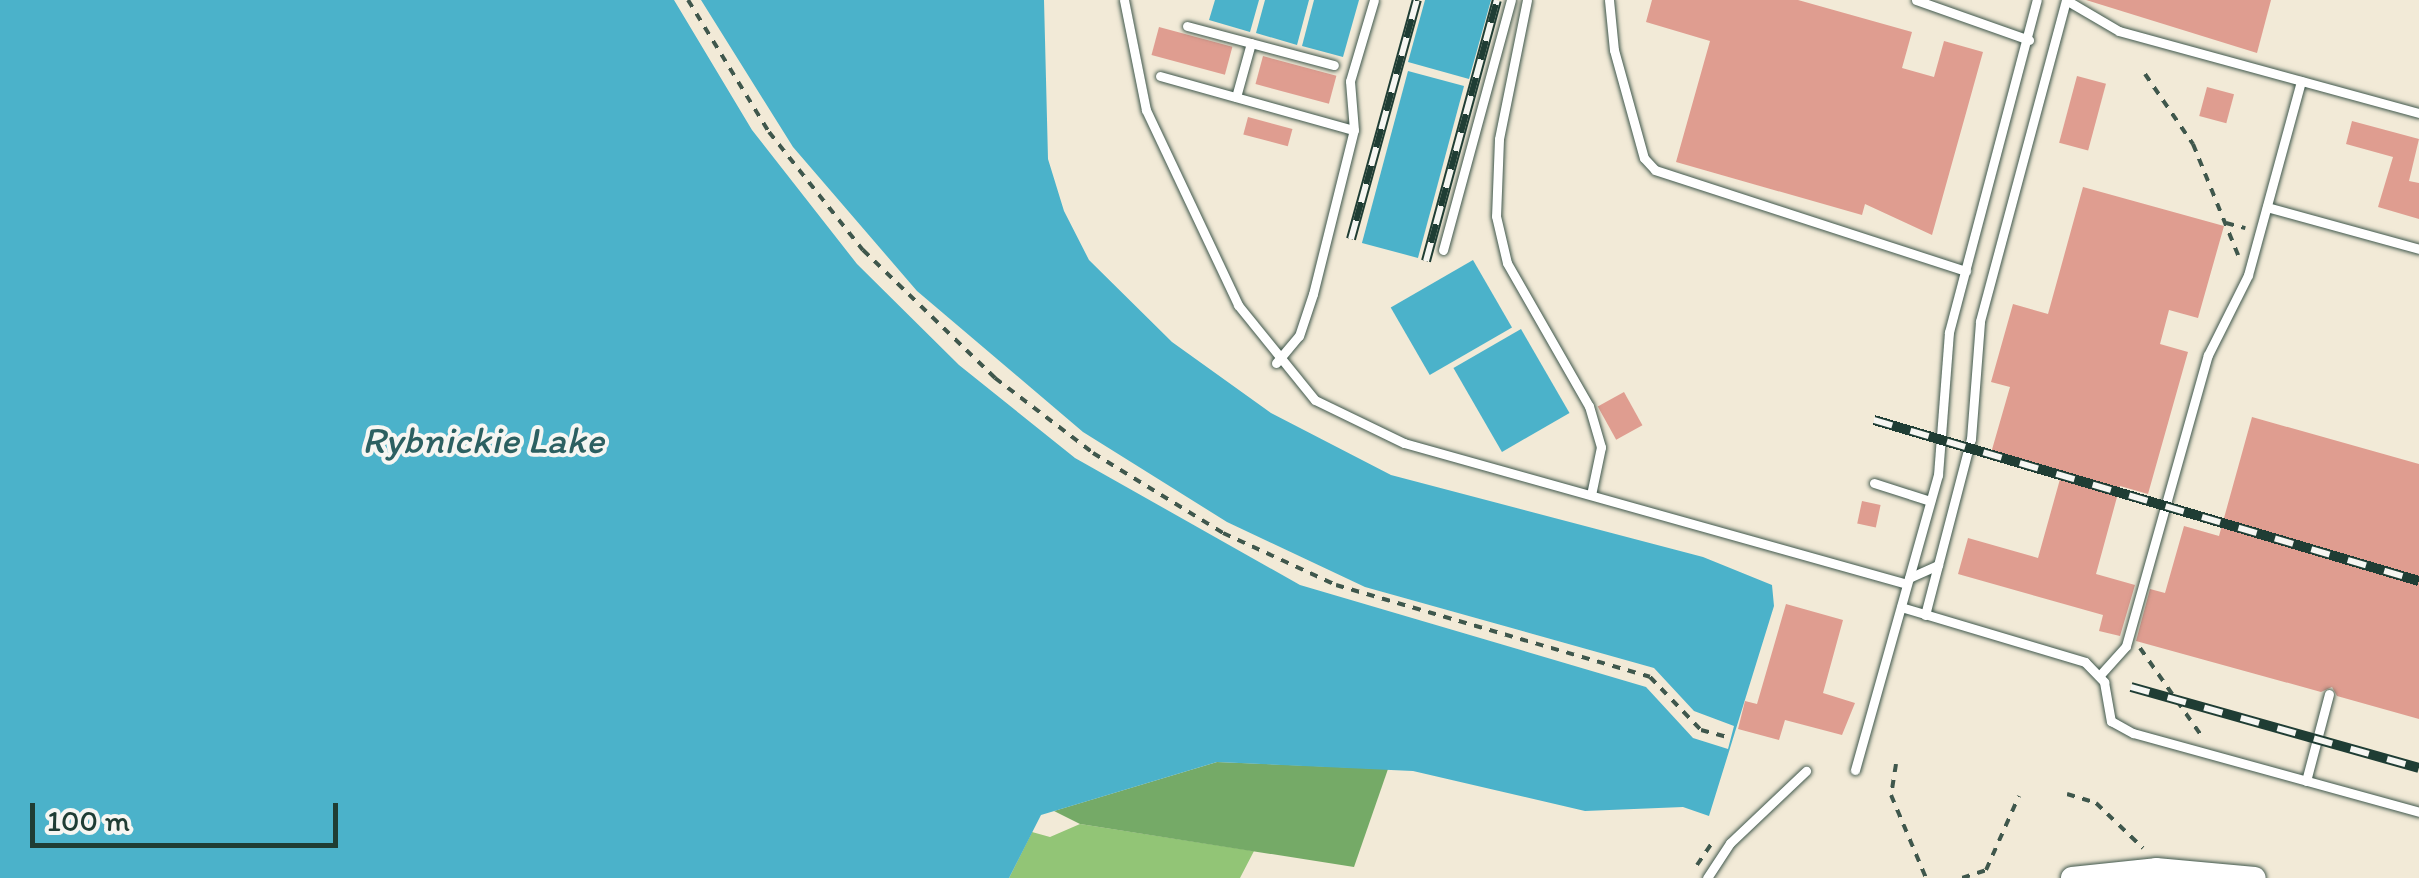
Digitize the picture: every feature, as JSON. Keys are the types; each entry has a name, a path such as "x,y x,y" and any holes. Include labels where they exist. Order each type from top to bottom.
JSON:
{"street":[{"path":"2072,878 2156,869 2255,878"}],"lane":[{"path":"1124,0 1146,110 1238,306 1276,362 1359,426 1590,495 1908,581 1938,566"},
{"path":"1276,362 1304,324 1354,130 1350,81 1374,0"},
{"path":"1442,250 1511,0"},
{"path":"1527,0 1499,139 1496,216 1506,263 1589,406 1601,446 1590,495"},
{"path":"1610,0 1614,50 1644,158 1655,170 1966,272"},
{"path":"1916,0 1940,16 2029,40"},
{"path":"1855,770 1930,502 1944,438 1946,350 2037,0"},
{"path":"1925,615 1971,439 1980,320 2066,0 2119,31 2419,113"},
{"path":"1187,26 1334,66"},
{"path":"1236,97 1251,43"},
{"path":"1160,76 1354,130"},
{"path":"2100,674 2128,638 2208,355 2248,275 2302,81"},
{"path":"2267,207 2419,249"},
{"path":"1874,484 1930,502"},
{"path":"1901,606 2068,655 2100,674 2116,726 2419,812"},
{"path":"2306,781 2330,694"},
{"path":"1707,878 1730,843 1806,772"}],"path":[{"path":"688,0 769,132 863,250 995,378 1093,454 1312,576 1414,614 1650,677 1701,730 1730,738"},
{"path":"2146,74 2193,144 2239,260"},
{"path":"2226,223 2248,228"},
{"path":"2128,638 2208,745"},
{"path":"1896,764 1891,795 1926,878"},
{"path":"2067,794 2096,804 2144,849"},
{"path":"1962,878 1986,870 2018,796"}],"green space":[{"path":"1217,762 1388,769 1354,867 1080,824 1054,811"},
{"path":"1080,824 1254,851 1240,878 1009,878 1032,832 1050,837"}],"water":[{"name":"Rybnickie Lake","path":"0,0 1044,0 1048,159 1064,211 1089,260 1172,342 1271,413 1391,475 1703,557 1772,585 1774,606 1709,816 1683,807 1585,811 1413,771 1217,762 1041,815 1009,878 0,878"},
{"path":"1215,0 1259,0 1250,32 1209,20"},
{"path":"1265,0 1309,0 1297,45 1256,33"},
{"path":"1314,0 1359,0 1343,57 1302,46"},
{"path":"1425,0 1491,0 1469,79 1408,62"},
{"path":"1408,71 1464,86 1418,258 1362,243"},
{"path":"1473,260 1512,328 1430,375 1391,308"},
{"path":"1521,329 1570,413 1502,452 1453,368"}],"pier":[{"path":"674,0 701,0 793,147 917,291 1083,432 1227,522 1365,587 1654,668 1694,711 1734,726 1728,749 1693,738 1646,687 1300,585 1075,458 959,365 857,264 752,130"}],"building":[{"path":"1652,0 1798,0 1912,32 1902,68 1934,77 1944,41 1983,52 1932,235 1865,204 1862,215 1676,162 1710,41 1646,22"},
{"path":"2086,0 2271,0 2257,53"},
{"path":"1159,27 1232,47 1225,75 1151,55"},
{"path":"1263,56 1336,76 1329,104 1255,84"},
{"path":"2077,76 2106,84 2088,150 2059,143"},
{"path":"2207,87 2234,94 2226,123 2199,116"},
{"path":"1248,117 1292,129 1288,146 1243,134"},
{"path":"2352,121 2419,139 2409,181 2419,183 2419,219 2378,207 2393,157 2346,144"},
{"path":"2083,187 2224,226 2198,318 2169,310 2160,344 2188,352 2148,494 2120,486 2096,574 2135,585 2120,636 2099,631 2103,615 1958,574 1968,538 2038,558 2062,472 1991,453 2010,387 1991,382 2013,304 2048,314"},
{"path":"1624,392 1642,425 1616,440 1598,407"},
{"path":"2252,417 2419,464 2419,719 2337,696 2332,687 2321,692 2136,641 2150,589 2165,593 2184,526 2219,536"},
{"path":"1862,501 1881,505 1876,527 1857,523"},
{"path":"1786,604 1843,620 1823,693 1855,703 1842,735 1785,720 1779,740 1738,729 1745,701 1757,704"}],"railway":[{"path":"1351,239 1417,0"},
{"path":"1426,261 1497,0"},
{"path":"1874,420 2419,581"},
{"path":"2131,687 2419,768"}]}
